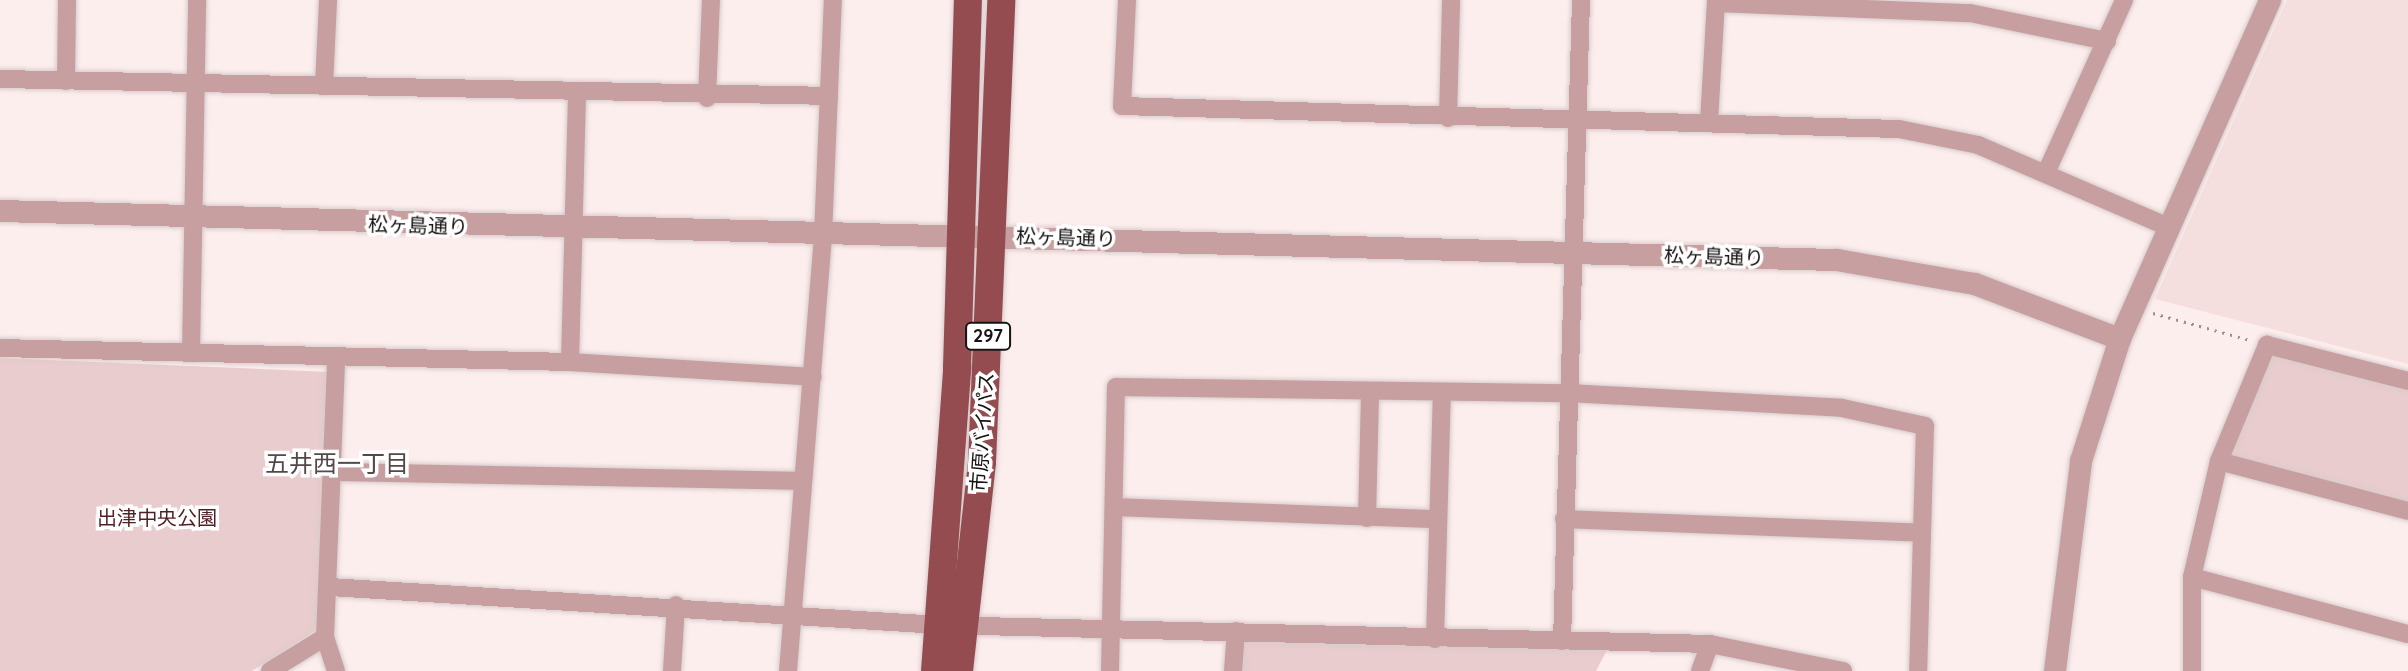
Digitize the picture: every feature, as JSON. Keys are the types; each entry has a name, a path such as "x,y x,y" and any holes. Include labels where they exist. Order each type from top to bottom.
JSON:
{"highway":[{"name":"市原バイパス","path":"959,671 951,625 958,235 968,0"},
{"name":"市原バイパス","path":"935,671 951,625 982,462 1001,0"}],"street":[{"path":"66,81 67,0"},
{"path":"191,353 193,82 197,0"},
{"path":"324,86 328,0"},
{"path":"707,98 711,0"},
{"path":"788,671 799,481 813,377 823,235 833,0"},
{"path":"1127,0 1122,106 1899,129 1978,145 2168,227"},
{"path":"1448,118 1451,0"},
{"path":"1562,641 1581,0"},
{"path":"2046,173 2124,0"},
{"path":"2055,671 2081,461 2120,339 2270,0"},
{"path":"1709,122 1716,2 1970,13 2107,41"},
{"path":"0,79 707,98 829,96"},
{"path":"570,362 577,93"},
{"name":"松ヶ島通り","path":"0,211 573,230 992,235 1837,260 1975,284 2120,339"},
{"path":"2192,671 2192,577 2219,461 2267,345 2408,381"},
{"path":"0,348 336,359 570,362 813,377"},
{"path":"336,359 330,587 325,637 336,671"},
{"path":"1110,671 1116,507 1116,387 1370,395 1568,393 1842,408 1925,426 1918,671"},
{"path":"1435,639 1435,519 1442,393"},
{"path":"1367,518 1370,395"},
{"path":"2219,461 2408,511"},
{"path":"334,472 799,481"},
{"path":"1116,507 1435,519"},
{"path":"1564,519 1921,533"},
{"path":"2192,577 2408,634"},
{"path":"330,587 793,612 951,625 1710,644 1843,671"},
{"path":"672,671 676,605"},
{"path":"1233,671 1236,631"},
{"path":"270,671 325,637"},
{"path":"1700,671 1710,644"}],"path":[{"path":"2134,308 2267,345"}],"shaded area":[{"path":"2287,0 2408,0 2408,364 2155,299"}],"green space":[{"path":"2267,345 2408,381 2408,511 2219,461"},
{"name":"出津中央公園","path":"0,358 330,372 318,629 252,671 0,671"},
{"path":"1236,631 1611,642 1596,671 1233,671"}],"district":[{"name":"五井西一丁目","path":"337,464"}]}
